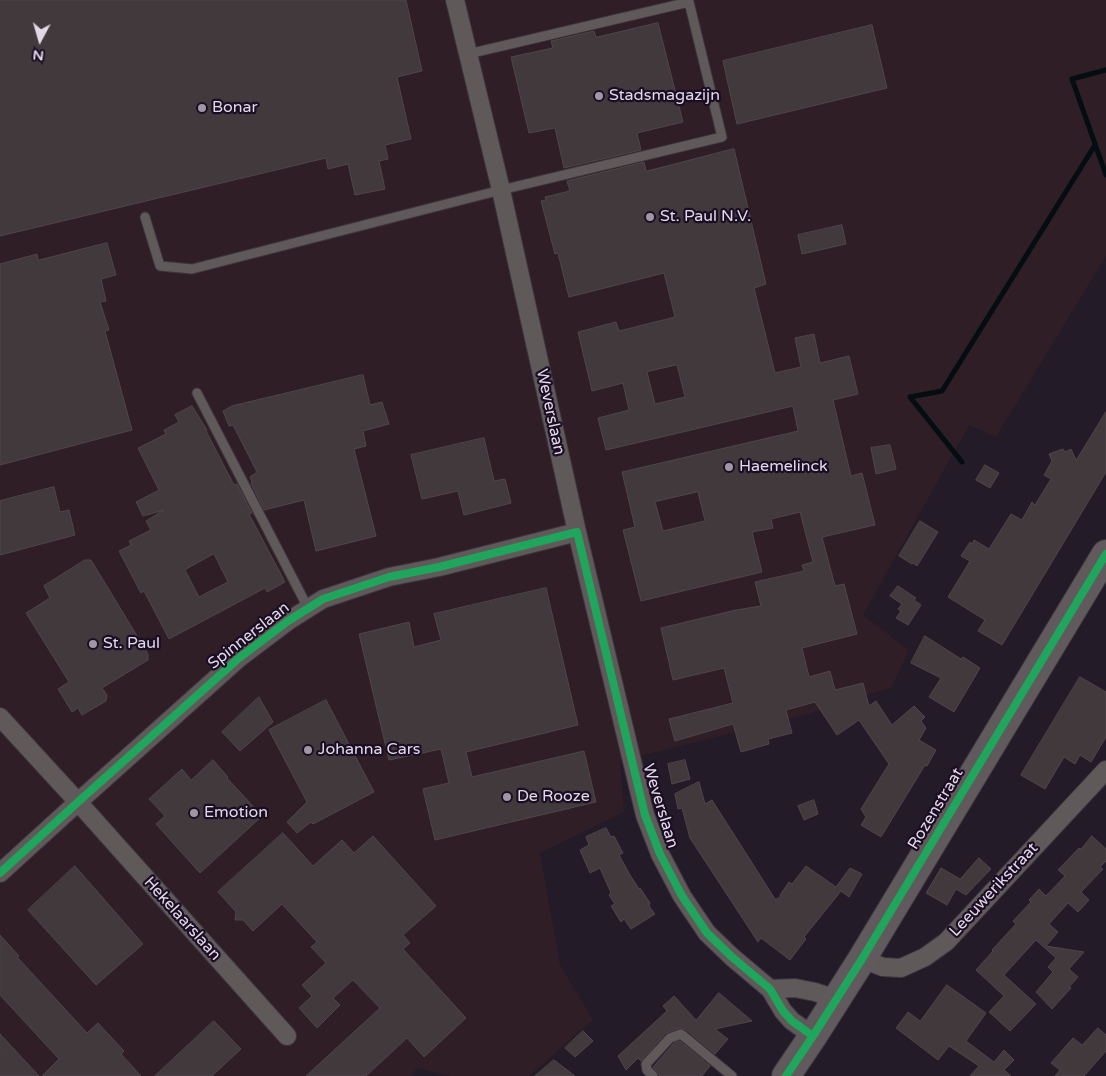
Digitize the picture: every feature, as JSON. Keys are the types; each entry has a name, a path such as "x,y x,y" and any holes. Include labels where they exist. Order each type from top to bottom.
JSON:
{"main road":[{"name":"Rozenstraat","path":"786,1076 862,959 1106,554"}],"street":[{"name":"Weverslaan","path":"454,0 501,190 577,532 645,816 660,854 682,896 707,933 770,989 782,1011 792,1021 813,1036"},
{"name":"Spinnerslaan","path":"0,873 238,658 308,608 324,599 389,577 577,532"},
{"name":"Hekelaarslaan","path":"0,717 287,1036"},
{"name":"Leeuwerikstraat","path":"862,959 883,967 901,968 925,957 946,942 1106,770"},
{"path":"770,989 795,988 836,999"}],"lane":[{"path":"145,217 160,266 192,269 501,190 722,137 689,2 468,54"},
{"path":"197,393 308,608"},
{"path":"653,1076 647,1070 646,1064 670,1038 681,1034 732,1076"}],"shaded area":[{"path":"0,0 1106,0 1106,256 996,437 969,425 863,615 909,650 892,687 805,715 620,761 624,812 540,853 560,965 593,1020 529,1076 450,1076 417,1068 411,1076 0,1076"}],"building":[{"name":"Bonar","path":"0,0 406,0 422,71 397,77 411,139 385,145 388,159 379,161 385,189 355,195 348,164 328,169 326,158 0,236"},
{"name":"Stadsmagazijn","path":"658,23 683,122 637,133 641,150 564,168 555,128 529,133 511,57 553,48 551,41 594,31 596,37"},
{"path":"872,25 887,88 737,124 723,61"},
{"path":"734,149 766,284 754,288 775,373 801,367 795,338 814,334 820,363 849,356 858,394 833,400 851,476 862,473 875,525 822,537 835,586 844,584 857,634 802,648 809,677 830,671 835,690 863,683 869,706 876,701 892,725 914,706 925,717 921,721 926,728 919,740 936,750 881,837 861,825 866,817 861,809 889,764 859,720 837,735 815,702 786,710 792,733 768,739 769,744 741,752 733,724 675,741 669,719 733,703 724,668 673,680 661,628 761,606 755,582 804,571 802,565 813,562 800,512 771,519 773,528 752,532 762,572 641,601 623,530 635,527 622,472 798,431 793,406 606,450 598,418 629,410 623,383 592,391 578,332 616,322 619,331 675,317 664,273 569,297 558,253 555,254 541,201 546,200 545,197 570,191 567,181 644,162 646,171","holes":["677,365 685,397 655,404 647,372","698,492 705,521 663,531 655,502"]},
{"path":"842,225 846,244 802,254 798,235"},
{"path":"107,243 116,275 101,279 106,301 100,302 109,330 105,331 132,430 0,465 0,264 37,254 38,260"},
{"path":"363,375 370,405 382,402 389,424 363,431 366,446 354,449 376,536 316,551 304,500 264,510 251,483 250,477 257,472 233,425 229,426 223,411 232,406"},
{"path":"192,406 207,430 234,485 237,484 252,513 249,514 285,582 267,592 265,588 169,639 144,591 141,593 119,551 131,545 129,541 151,530 146,521 164,510 143,516 136,502 159,490 138,448 166,434 164,430 179,422 175,415","holes":["214,554 228,582 199,597 185,570"]},
{"path":"1106,412 1106,472 1002,645 978,631 985,620 948,597 970,561 961,556 970,542 972,544 974,540 989,549 1011,514 1022,520 1032,502 1035,505 1051,479 1044,475 1052,461 1049,454 1063,449 1065,452 1071,449 1076,460"},
{"path":"484,438 494,481 505,479 511,503 464,515 458,491 422,499 411,455"},
{"path":"890,445 896,469 876,474 871,448"},
{"path":"985,465 999,473 990,488 976,480"},
{"path":"54,487 60,512 69,510 75,535 0,555 0,501"},
{"path":"920,521 938,532 917,566 899,556"},
{"path":"85,560 91,560 148,654 148,660 102,688 107,695 106,701 82,715 78,708 72,712 58,689 69,682 26,613 50,598 44,586"},
{"path":"898,586 916,598 914,600 921,605 908,625 896,618 901,611 898,609 902,604 890,596"},
{"path":"546,588 578,725 466,752 472,777 584,751 596,802 435,840 423,789 449,783 441,749 389,760 359,634 409,622 414,647 441,640 434,614"},
{"path":"925,636 961,659 963,657 980,668 954,712 929,697 941,678 911,663"},
{"path":"1080,677 1106,692 1106,737 1091,762 1080,755 1075,764 1064,757 1045,789 1021,775"},
{"path":"259,697 273,722 240,751 222,732"},
{"path":"326,700 374,792 313,824 311,822 297,833 287,822 307,802 269,730"},
{"path":"213,760 262,816 200,873 156,824 165,816 149,799 182,769 191,780"},
{"path":"685,760 690,779 672,784 668,764"},
{"path":"699,782 705,804 712,800 775,899 781,896 789,882 792,884 806,866 836,887 850,868 862,874 849,897 841,891 804,937 806,939 790,960 761,938 758,942 690,838 682,808 678,809 675,794"},
{"path":"814,800 818,814 804,820 798,806"},
{"path":"606,828 611,837 614,836 623,853 619,855 655,914 631,929 624,919 621,922 611,906 615,904 609,895 611,893 600,868 590,873 580,850 589,845 586,837"},
{"path":"283,833 313,866 342,840 354,853 373,836 436,906 403,935 410,943 403,949 466,1018 424,1057 407,1038 366,1076 306,1076 380,1008 353,980 333,998 340,1005 317,1028 299,1008 312,996 302,985 326,963 311,947 317,942 282,904 253,931 243,920 235,920 236,912 218,892"},
{"path":"1092,836 1106,849 1106,861 1100,867 1103,869 1081,892 1089,900 1078,912 1068,903 1049,924 1058,932 1046,946 1084,952 1069,969 1078,977 1069,987 1071,988 1052,1009 1036,992 1053,972 1048,967 1056,958 1036,940 1004,975 1036,1004 1010,1031 989,1012 1004,996 976,970 1016,924 1013,921 1031,902 1029,900 1039,889 1046,896 1065,876 1058,870"},
{"path":"979,858 991,869 966,895 956,889 947,905 926,893 941,868 960,879"},
{"path":"75,866 143,944 96,985 28,910"},
{"path":"0,935 19,956 17,957 87,1033 98,1023 124,1051 121,1054 141,1076 42,1076 59,1059 0,995"},
{"path":"947,985 986,1013 966,1041 994,1062 1004,1050 1014,1060 1004,1070 1011,1076 970,1076 979,1066 949,1046 938,1060 896,1028 908,1012 920,1021"},
{"path":"719,993 752,1021 715,1029 728,1039 715,1054 685,1029 679,1028 666,1033 641,1061 638,1058 626,1070 618,1056 667,1011 663,1006 674,996 696,1020"},
{"path":"214,1021 241,1049 212,1076 155,1076"},
{"path":"1098,1028 1106,1035 1106,1051 1084,1076 1055,1076 1060,1070 1051,1063 1073,1038 1082,1045"},
{"path":"583,1031 593,1041 575,1057 565,1048"},
{"path":"0,1034 39,1076 0,1076"},
{"path":"680,1041 710,1066 702,1076 660,1076 653,1067 674,1043"},
{"path":"554,1060 575,1076 535,1076"}],"waterway":[{"path":"1106,70 1072,79 1106,175"},
{"path":"962,462 910,397 942,391 1095,145"}],"cycle path":[{"path":"0,873 239,658 288,621 323,599 389,577 439,567 577,532 645,815 660,854 682,896 707,933 770,989 783,1011 792,1021 813,1036"},
{"path":"786,1076 862,959 1106,554"}],"place":[{"name":"Stadsmagazijn","path":"599,96"},
{"name":"Bonar","path":"202,108"},
{"name":"St. Paul N.V.","path":"650,217"},
{"name":"Haemelinck","path":"729,467"},
{"name":"St. Paul","path":"93,644"},
{"name":"Johanna Cars","path":"308,750"},
{"name":"De Rooze","path":"507,797"},
{"name":"Emotion","path":"194,813"}]}
